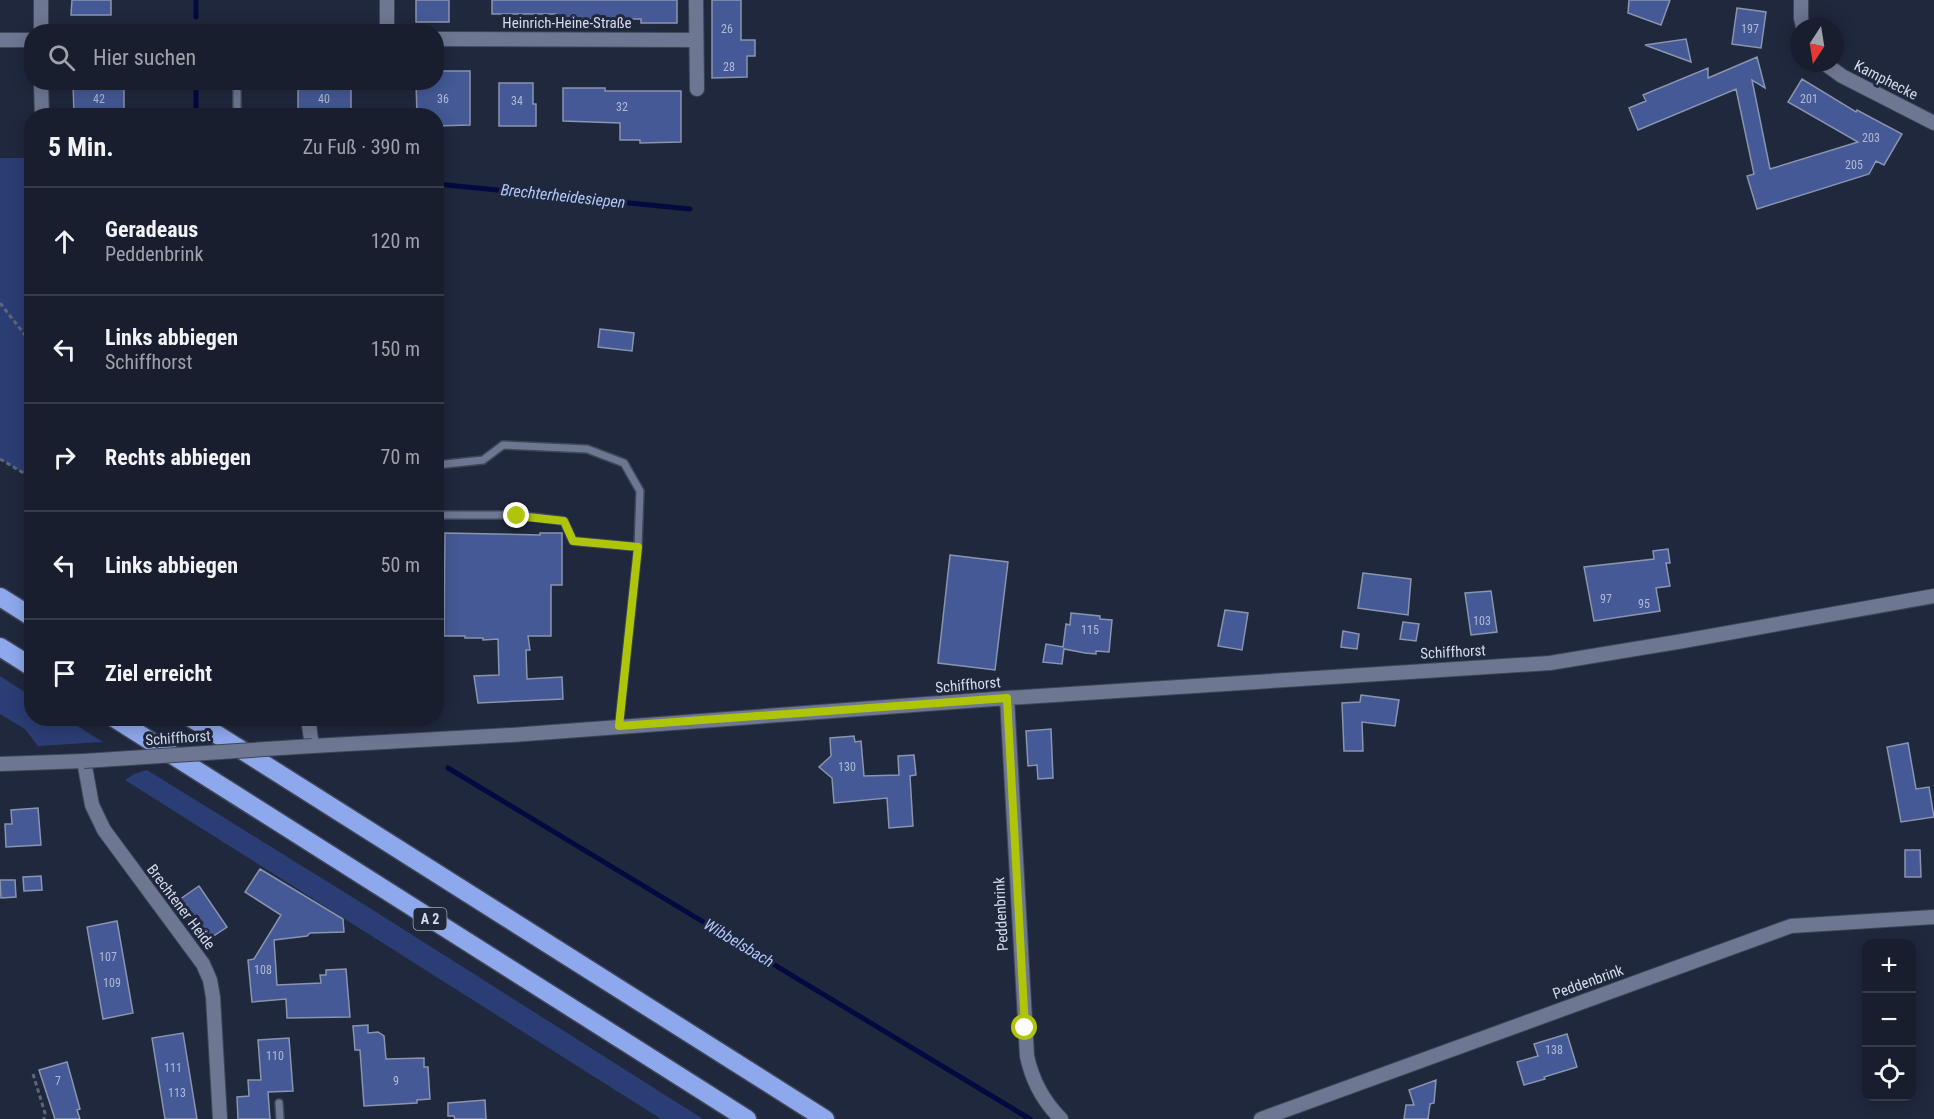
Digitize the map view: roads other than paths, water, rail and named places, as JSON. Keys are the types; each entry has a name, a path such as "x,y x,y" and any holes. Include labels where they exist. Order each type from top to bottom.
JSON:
{"highway":[{"path":"0,597 24,612"},
{"path":"0,647 24,662"},
{"name":"A 2","path":"127,726 747,1119"},
{"path":"204,726 825,1119"}],"street":[{"path":"41,0 41,24"},
{"path":"387,0 387,24"},
{"path":"696,0 697,89"},
{"path":"1801,0 1801,18"},
{"name":"Heinrich-Heine-Straße","path":"444,39 696,40"},
{"path":"0,40 24,40"},
{"name":"Kamphecke","path":"1836,72 1934,123"},
{"path":"41,90 42,108"},
{"name":"Schiffhorst","path":"0,764 68,761 85,765 312,746 512,735 1007,698 1550,663 1934,596"},
{"name":"Peddenbrink","path":"1007,698 1027,1056 1031,1073 1042,1096 1061,1119"},
{"path":"310,726 312,746"},
{"name":"Brechtener Heide","path":"85,765 92,805 104,830 203,964 210,980 220,1119"},
{"name":"Peddenbrink","path":"1261,1119 1791,926 1934,917"}],"lane":[{"path":"237,90 237,108"},
{"path":"444,464 483,460 503,445 587,448 624,463 640,491 638,547 619,726"},
{"path":"444,515 517,516 564,521 573,541 638,547"},
{"path":"279,1103 280,1119"}],"waterway":[{"path":"196,0 196,17"},
{"path":"196,90 196,108"},
{"name":"Brechterheidesiepen","path":"444,185 690,209"},
{"name":"Wibbelsbach","path":"448,768 1030,1119"}]}
